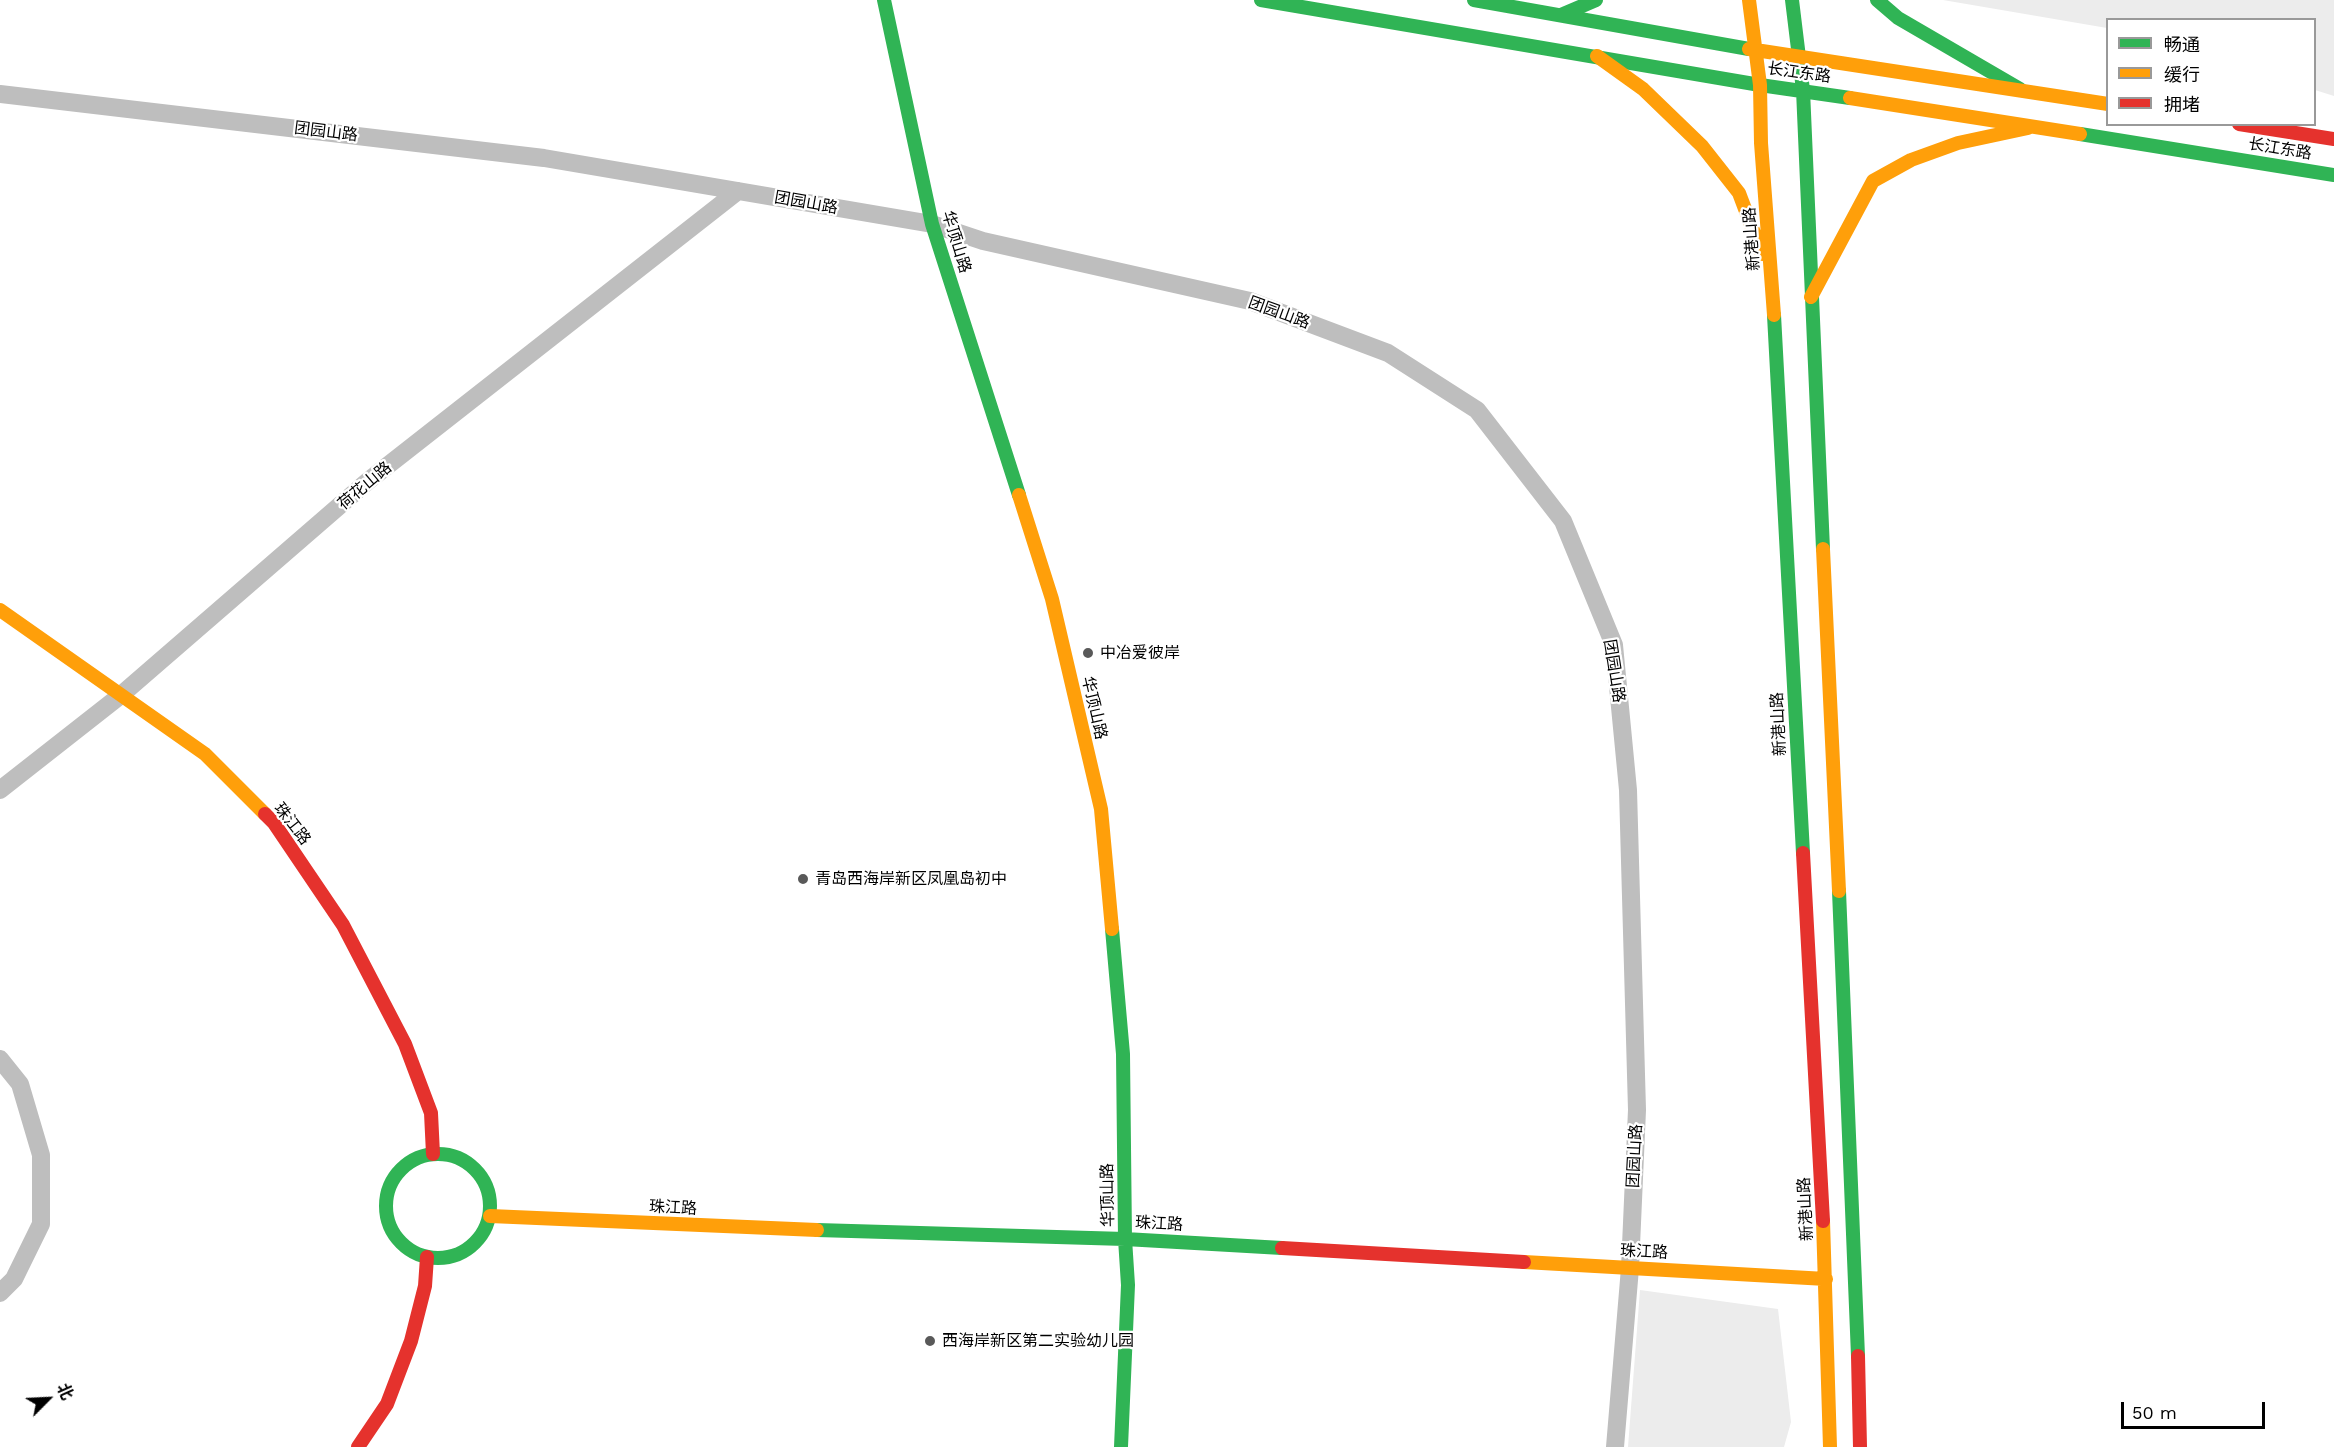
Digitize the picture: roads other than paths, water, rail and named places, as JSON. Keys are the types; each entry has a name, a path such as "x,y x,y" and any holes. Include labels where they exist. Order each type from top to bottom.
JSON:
{"main road":[{"name":"华顶山路","path":"885,0 932,224 1052,599 1101,808 1123,1054 1125,1239 1128,1285 1121,1447"},
{"name":"长江东路","path":"1261,0 1760,85 2334,175"},
{"name":"长江东路","path":"1474,0 1756,50 2106,104"},
{"path":"1561,15 1596,0"},
{"name":"新港山路","path":"1749,0 1760,85 1761,143 1772,281 1826,1280 1830,1447"},
{"path":"1792,0 1803,90 1810,297 1856,1278 1860,1447"},
{"path":"1877,0 1898,18 2023,91"},
{"path":"1597,56 1643,89 1702,146 1739,193 1772,281"},
{"name":"长江东路","path":"2252,126 2334,139"},
{"path":"1810,297 1873,181 1911,160 1958,143 2035,127"},
{"name":"珠江路","path":"0,610 205,754 274,823 343,925 405,1044 431,1113 433,1154"},
{"path":"433,1154 446,1154 472,1167 484,1181 490,1198 490,1216 483,1233 471,1247 447,1258 427,1257 410,1250 393,1231 387,1214 387,1195 401,1170 416,1159 433,1154"},
{"name":"珠江路","path":"490,1216 712,1227 1125,1239 1826,1280"},
{"path":"358,1447 387,1404 411,1341 425,1286 427,1257"}],"street":[{"name":"团园山路","path":"0,94 544,158 932,224 983,241 1250,302 1388,353 1477,410 1563,521 1614,645 1628,789 1637,1110 1630,1268 1615,1447"},
{"name":"荷花山路","path":"0,790 121,695 368,481 738,191"},
{"path":"0,1059 20,1084 41,1155 41,1224 14,1279 0,1293"}],"place":[{"name":"中冶爱彼岸","path":"1088,653"},
{"name":"青岛西海岸新区凤凰岛初中","path":"803,879"},
{"name":"西海岸新区第二实验幼儿园","path":"930,1341"}]}
